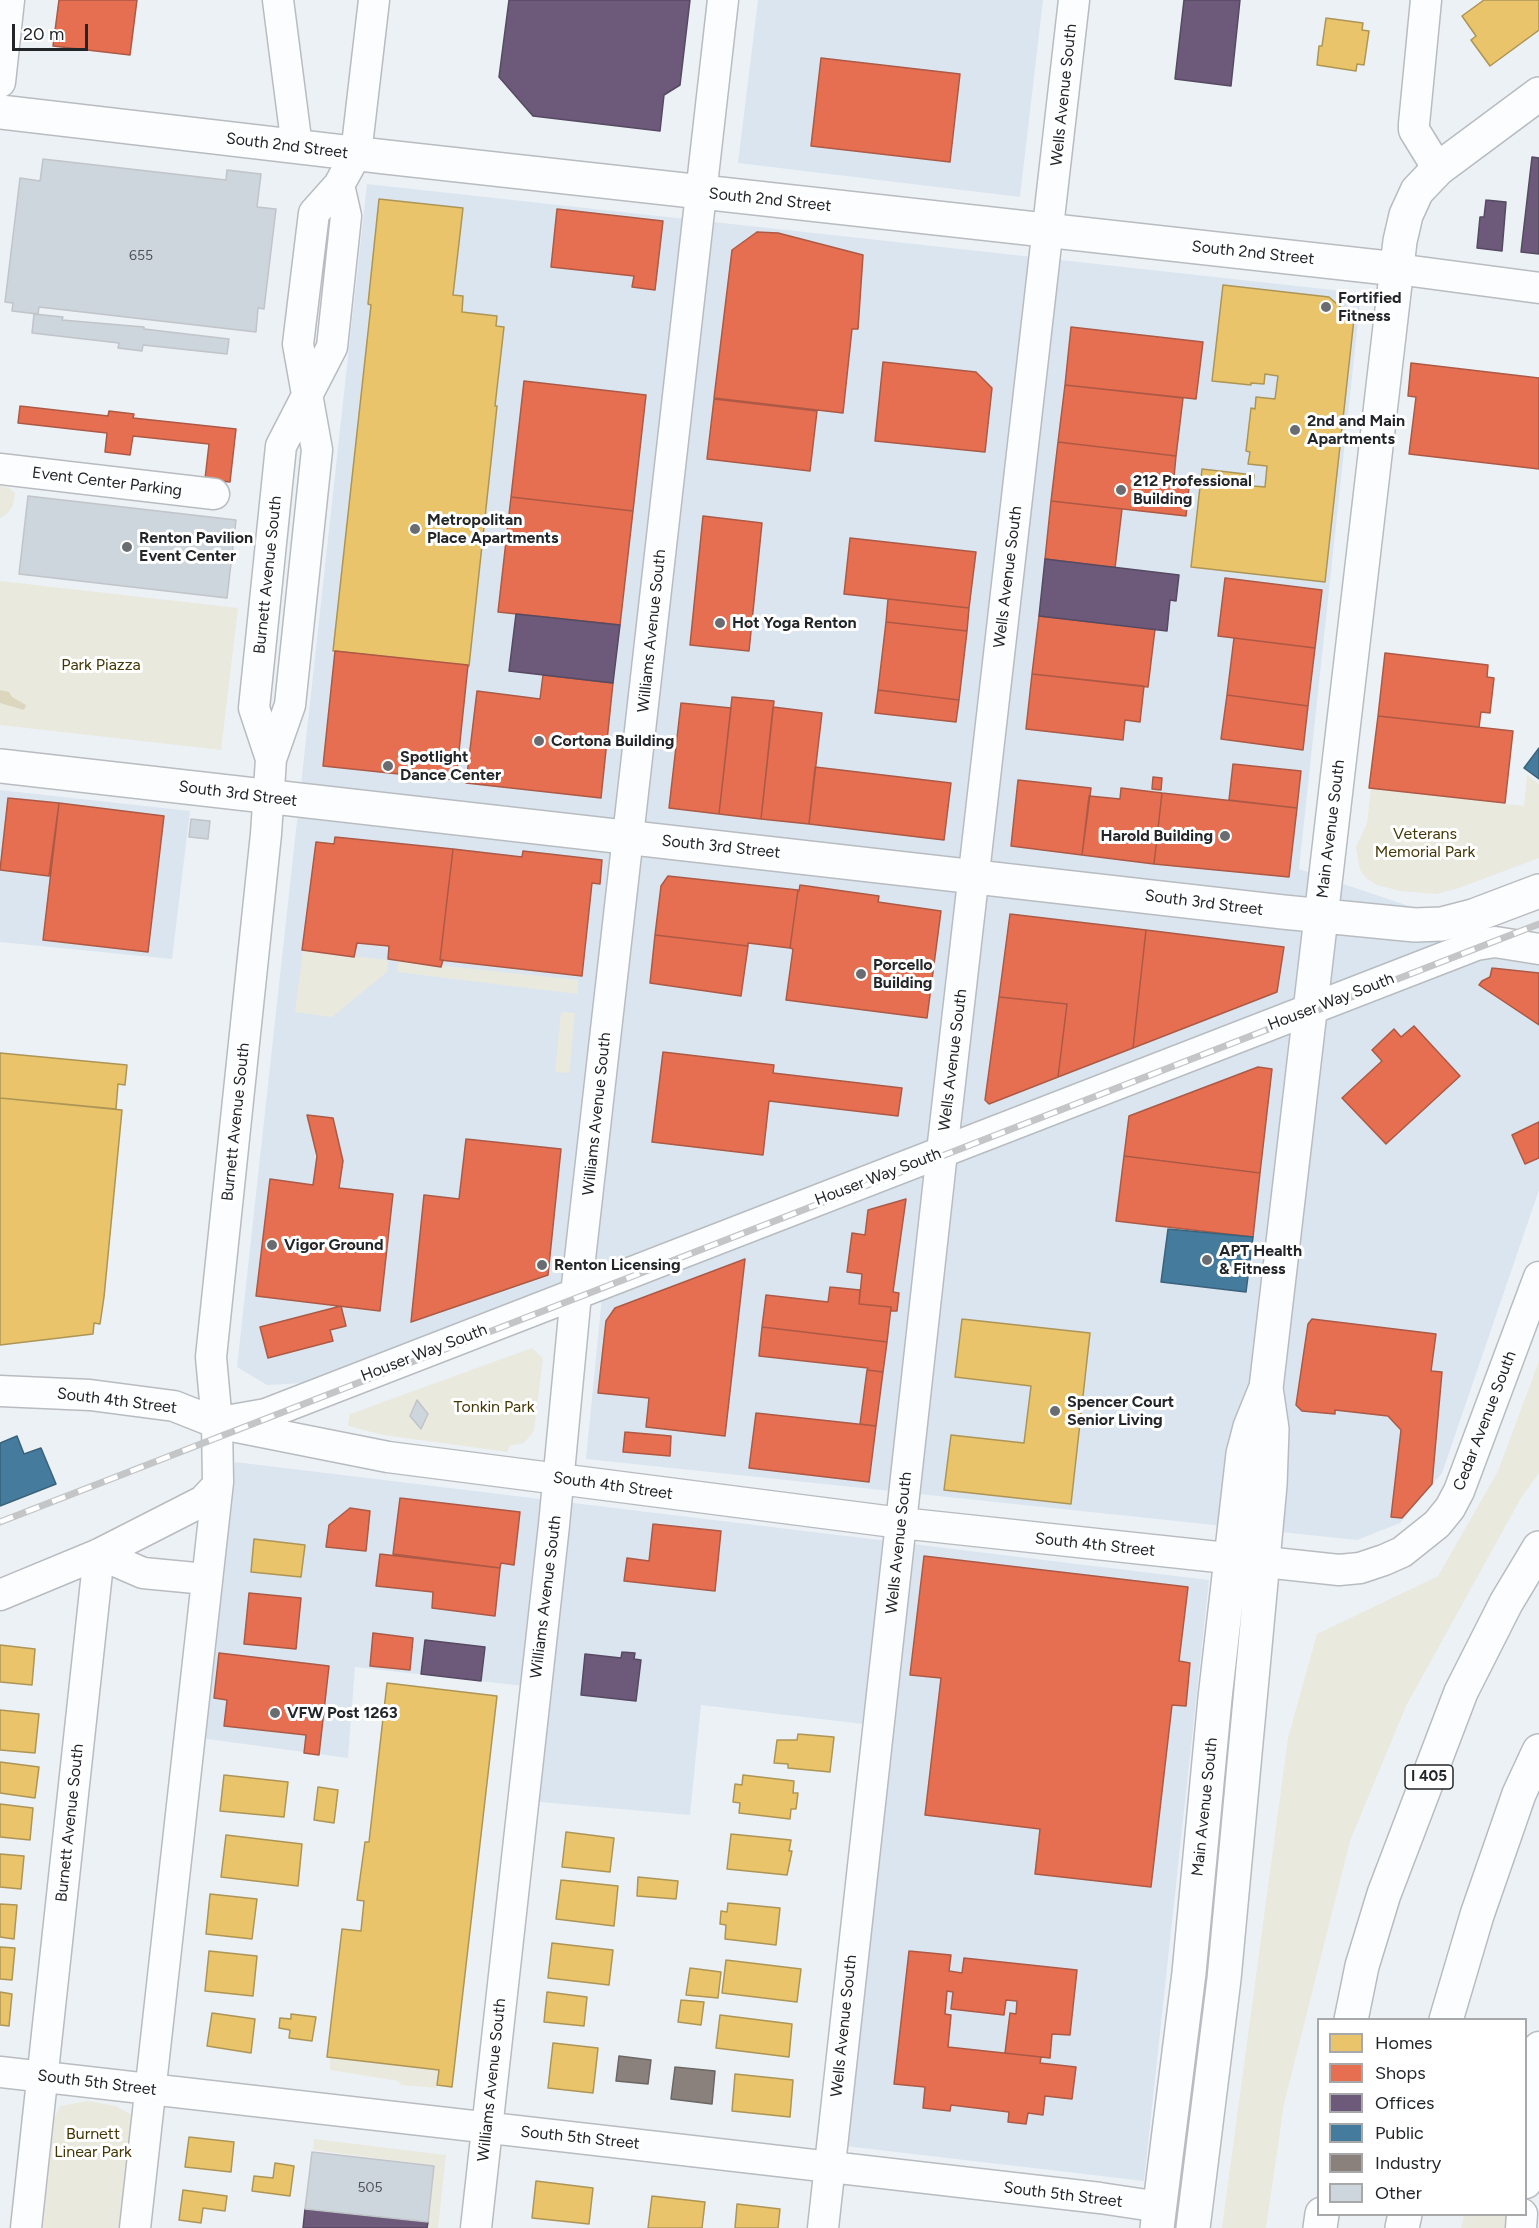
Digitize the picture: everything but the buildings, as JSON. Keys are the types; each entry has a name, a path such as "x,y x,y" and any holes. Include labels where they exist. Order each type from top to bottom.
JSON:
{"main road":[{"name":"Main Avenue South","path":"1194,2228 1224,1979 1246,1561 1243,1454 1250,1427 1266,1388 1400,241 1406,215 1417,191 1438,169 1539,94"},
{"name":"South 2nd Street","path":"0,112 356,154 1397,269"},
{"name":"South 3rd Street","path":"0,766 1416,925 1442,924 1473,916 1539,891"},
{"name":"I 405","path":"1351,2018 1362,1966 1384,1894 1461,1692 1506,1603 1539,1548"},
{"name":"Main Avenue South","path":"1158,2218 1189,1973 1215,1698 1246,1561"},
{"path":"1446,2018 1477,1916 1520,1794 1539,1751"}],"street":[{"path":"0,82 9,0"},
{"path":"278,0 297,147"},
{"name":"Burnett Avenue South","path":"135,2228 218,1482 217,1423 211,1357 269,798 271,759 254,708 280,446 308,396 298,344 314,213 339,185 356,154 374,0"},
{"name":"Williams Avenue South","path":"476,2228 559,1478 576,1294 723,0"},
{"name":"Wells Avenue South","path":"823,2228 942,1152 1074,0"},
{"path":"1426,0 1414,130 1438,169"},
{"name":"South 2nd Street","path":"1397,269 1539,288"},
{"name":"Event Center Parking","path":"0,469 214,494"},
{"name":"Houser Way South","path":"217,1423 266,1414 1476,945 1495,942 1539,949"},
{"name":"Cedar Avenue South","path":"1246,1561 1339,1570 1360,1568 1402,1552 1437,1524 1460,1491 1539,1277"},
{"name":"South 4th Street","path":"0,1391 90,1395 164,1404 217,1423 388,1457 733,1503 1246,1561"},
{"path":"0,1595 99,1554 203,1501 217,1486"},
{"path":"99,1554 143,1573 206,1579"},
{"name":"Burnett Avenue South","path":"26,2228 99,1554"},
{"path":"1527,2173 1539,2047"},
{"name":"South 5th Street","path":"0,2072 1100,2198 1158,2218"}],"shaded area":[{"path":"758,0 1043,0 1020,197 738,163"},
{"path":"367,184 1361,293 1299,869 1539,950 1539,1190 1442,1473 1400,1523 1357,1540 586,1459 605,1266 305,1383 267,1385 237,1367"},
{"path":"0,690 9,692 12,697 26,705 24,710 0,703"},
{"path":"0,790 190,811 172,959 0,942"},
{"path":"235,1462 1209,1580 1144,2181 845,2146 889,1727 701,1705 690,1815 539,1802 551,1689 355,1667 348,1758 200,1738"}],"green space":[{"path":"0,486 9,488 15,493 13,505 7,514 0,518"},
{"name":"Park Piazza","path":"0,581 238,608 221,750 0,725"},
{"name":"Veterans Memorial Park","path":"1527,775 1539,784 1539,858 1459,888 1436,894 1400,891 1377,885 1367,879 1360,870 1356,847 1367,823 1371,788 1524,806"},
{"path":"303,951 388,960 387,972 332,1017 295,1012"},
{"path":"398,961 578,980 578,994 397,972"},
{"path":"561,1012 575,1013 569,1073 555,1072"},
{"name":"Tonkin Park","path":"532,1348 543,1358 534,1431 524,1443 509,1446 508,1452 383,1435 348,1426 350,1414"},
{"path":"1539,1361 1539,1473 1521,1498 1406,1706 1350,1841 1284,2104 1266,2228 1222,2228 1288,1738 1317,1634 1438,1576 1498,1471"},
{"path":"330,2057 439,2070 437,2088 401,2085 398,2081 330,2070"},
{"name":"Burnett Linear Park","path":"88,2101 116,2106 134,2116 125,2228 43,2228 54,2118 60,2106"},
{"path":"314,2139 446,2155 438,2228 422,2228 430,2165 313,2150"},
{"path":"1464,2216 1508,2216 1506,2228 1461,2228"}],"railway":[{"path":"0,1522 1539,924"}],"place":[{"name":"Fortified Fitness","path":"1326,307"},
{"name":"2nd and Main Apartments","path":"1295,430"},
{"name":"212 Professional Building","path":"1121,490"},
{"name":"Metropolitan Place Apartments","path":"415,529"},
{"name":"Renton Pavilion Event Center","path":"127,547"},
{"name":"Hot Yoga Renton","path":"720,623"},
{"name":"Cortona Building","path":"539,741"},
{"name":"Spotlight Dance Center","path":"388,766"},
{"name":"Harold Building","path":"1225,836"},
{"name":"Porcello Building","path":"861,974"},
{"name":"Vigor Ground","path":"272,1245"},
{"name":"APT Health & Fitness","path":"1207,1260"},
{"name":"Renton Licensing","path":"542,1265"},
{"name":"Spencer Court Senior Living","path":"1055,1411"},
{"name":"VFW Post 1263","path":"275,1713"}]}
